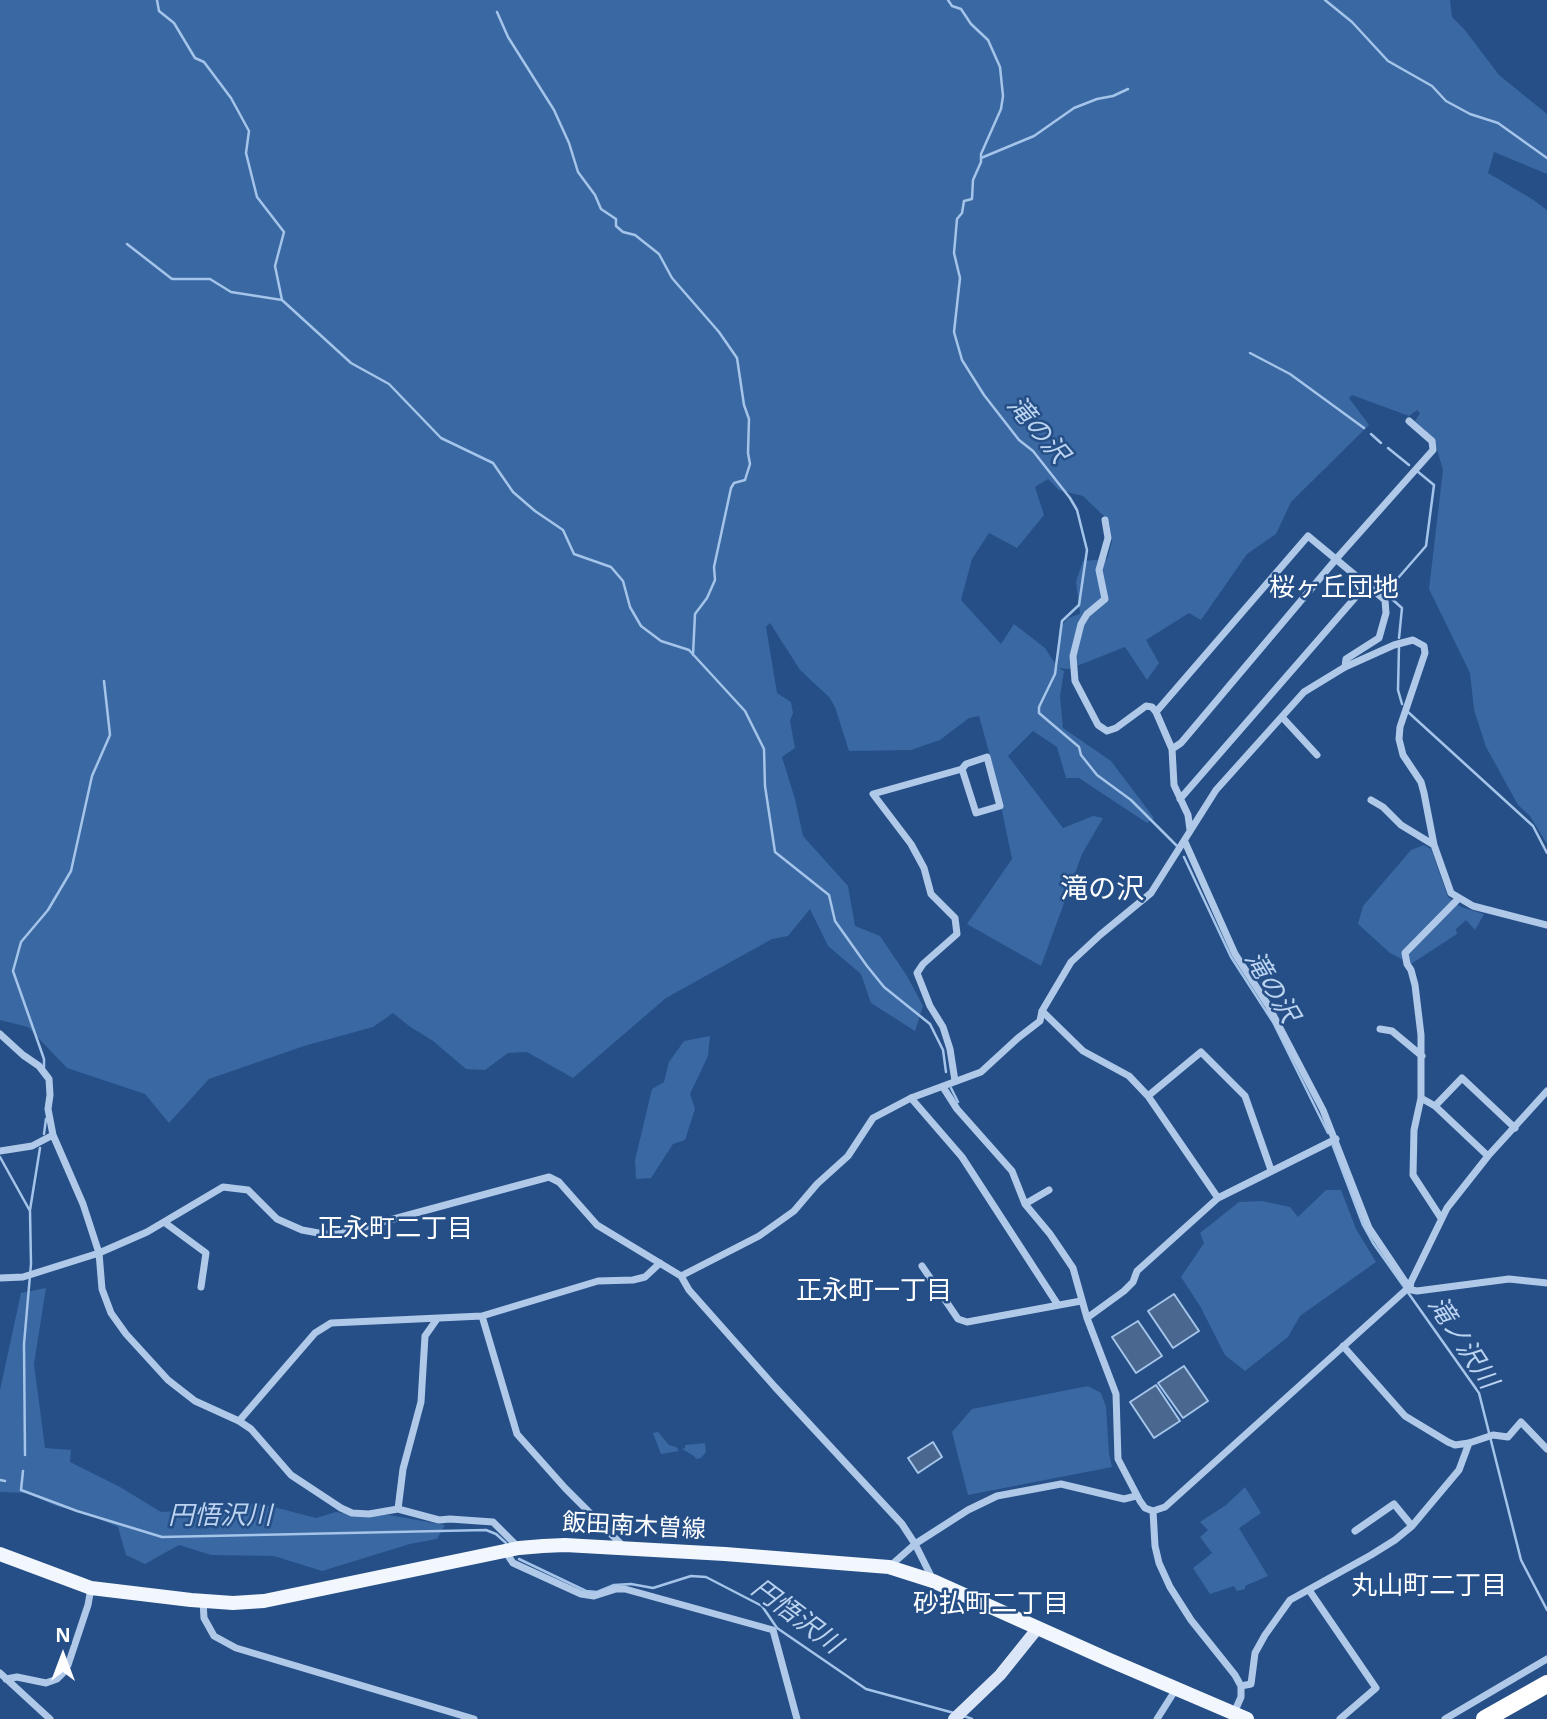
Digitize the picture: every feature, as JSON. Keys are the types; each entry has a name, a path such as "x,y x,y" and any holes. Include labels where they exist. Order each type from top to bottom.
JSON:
{"highway":[{"path":"1485,1719 1547,1684"},
{"path":"1508,1719 1547,1697"}],"main road":[{"name":"飯田南木曽線","path":"0,1554 90,1588 203,1601 264,1601 512,1549 565,1545 889,1567 933,1581 1240,1716"}],"street":[{"path":"1172,749 1181,743 1433,450 1432,441 1409,421"},
{"path":"1105,520 1108,538 1099,570 1105,598 1087,614 1081,624 1073,656 1075,681 1098,725 1108,731 1146,706 1152,707 1156,712 1172,749 1174,785 1188,816 1190,830"},
{"path":"1156,712 1308,536 1338,558 1385,600 1386,613 1379,638 1346,659 1345,667"},
{"path":"1180,799 1367,584"},
{"path":"681,1276 759,1236 794,1211 817,1184 848,1156 869,1122 911,1098 981,1072 1040,1021 1042,1011 1072,962 1100,935 1152,893 1216,790 1304,692 1345,667 1406,640 1413,640 1424,646 1423,660 1400,727 1399,739 1403,755 1421,782 1434,845 1451,893 1473,906 1547,925"},
{"path":"1282,717 1317,755"},
{"path":"955,1081 943,1027 930,1006 918,972 923,964 957,934 955,918 931,894 924,868 911,844 873,794 962,769 966,764 987,757 1000,806 976,813 962,769"},
{"path":"1371,800 1401,825 1434,845"},
{"path":"1185,842 1235,954 1268,1005 1336,1139 1370,1228 1406,1290"},
{"path":"1440,1218 1413,1175 1414,1130 1421,1098 1422,1056 1415,985 1405,953 1458,899"},
{"path":"1042,1011 1083,1051 1121,1070 1147,1096 1218,1198"},
{"path":"1380,1029 1392,1031 1422,1056"},
{"path":"0,1034 39,1066 49,1079 48,1109 52,1135 83,1204 99,1253 102,1289 111,1313 126,1334 168,1380 195,1401 251,1429 291,1475 352,1513 369,1514 398,1509 439,1520 493,1522 512,1549 513,1563 581,1594 594,1597 616,1589 625,1589 773,1630 797,1719"},
{"path":"1147,1096 1201,1052 1245,1096 1271,1170"},
{"path":"1435,1106 1462,1078 1515,1128"},
{"path":"943,1087 957,1109 1012,1171 1025,1204 1073,1268 1081,1301 1116,1394 1118,1459 1136,1496 1145,1508 1153,1511 1165,1507 1406,1290 1440,1218 1488,1156 1547,1091"},
{"path":"911,1098 962,1157 1058,1305"},
{"path":"1421,1098 1435,1106 1488,1156"},
{"path":"1,1151 32,1146 52,1135"},
{"path":"1087,1318 1124,1292 1133,1282 1137,1271 1218,1198 1336,1139"},
{"path":"0,1278 23,1277 99,1253 164,1222 216,1189 236,1187 248,1190 277,1219 302,1230 338,1234 549,1177 559,1182 597,1225 681,1276 689,1290 775,1387 902,1524 933,1581"},
{"path":"1025,1204 1049,1190"},
{"path":"164,1222 206,1253 201,1287"},
{"path":"239,1421 315,1333 331,1323 482,1316 598,1281 645,1277 660,1264"},
{"path":"922,1266 958,1319 967,1322 1081,1301"},
{"path":"1406,1290 1417,1291 1509,1279 1547,1283"},
{"path":"482,1316 517,1434 626,1549"},
{"path":"398,1509 403,1469 421,1402 425,1336 437,1319"},
{"path":"1343,1346 1405,1416 1448,1442 1455,1445 1491,1435 1508,1437 1521,1422 1547,1449"},
{"path":"1241,1686 1251,1684 1255,1653 1288,1602 1395,1540 1412,1526 1459,1471 1469,1443"},
{"path":"889,1567 915,1544 968,1510 996,1496 1061,1484 1124,1499 1136,1496"},
{"path":"1355,1531 1394,1504 1412,1526"},
{"path":"1153,1511 1159,1563 1170,1587 1191,1620 1241,1686 1240,1716"},
{"path":"3,1676 46,1683 57,1679 63,1673 88,1605 90,1588"},
{"path":"1309,1590 1376,1688 1340,1719"},
{"path":"203,1601 204,1618 214,1636 236,1648 455,1716 474,1719"},
{"path":"958,1716 1000,1675 1037,1629"},
{"path":"1445,1719 1547,1659"},
{"path":"3,1676 50,1719"},
{"path":"1157,1719 1176,1689"}],"shaded area":[{"path":"0,0 1450,0 1452,17 1499,75 1547,114 1547,174 1494,152 1488,173 1547,210 1547,844 1530,816 1518,805 1486,747 1474,710 1470,673 1429,589 1443,470 1434,439 1415,421 1420,413 1417,410 1409,416 1352,395 1349,398 1369,425 1291,502 1276,534 1247,554 1201,620 1189,613 1146,640 1159,663 1147,680 1125,647 1069,669 1058,668 1064,671 1060,696 1063,728 1111,761 1154,818 1147,823 1079,778 1066,778 1057,747 1033,731 1008,756 1063,828 1093,816 1103,818 1082,854 1041,966 967,924 1012,859 979,716 969,718 940,740 911,750 849,751 835,707 829,697 800,670 770,623 766,627 777,693 791,702 793,713 790,721 795,748 782,757 803,836 848,886 855,926 880,936 907,976 923,1006 915,1031 871,1003 861,974 828,946 810,909 788,936 772,939 666,998 573,1078 527,1052 508,1053 485,1070 466,1069 433,1041 393,1013 373,1027 304,1046 209,1079 169,1123 145,1094 67,1068 28,1027 0,1020","holes":["1048,479 1059,490 1083,496 1109,521 1112,541 1107,559 1083,561 1076,582 1080,614 1068,618 1059,629 1058,668 1045,648 1014,624 1001,644 961,600 972,559 989,533 1017,548 1044,515 1035,487"]},
{"path":"1424,845 1431,849 1448,897 1461,907 1484,914 1475,930 1466,920 1456,929 1457,934 1411,964 1390,953 1358,924 1363,906 1411,850"},
{"path":"710,1036 708,1056 690,1094 695,1109 685,1140 673,1144 651,1178 636,1179 635,1160 652,1089 664,1082 669,1062 684,1041"},
{"path":"1326,1190 1341,1190 1356,1229 1376,1262 1300,1316 1288,1337 1245,1371 1225,1355 1200,1306 1181,1277 1204,1243 1200,1233 1239,1202 1262,1201 1290,1207 1298,1217"},
{"path":"46,1288 34,1364 45,1448 71,1450 70,1462 120,1487 161,1512 239,1507 258,1503 316,1518 336,1512 359,1516 389,1515 445,1525 437,1539 410,1544 322,1571 274,1556 211,1555 179,1545 145,1564 126,1555 118,1527 27,1493 0,1492 0,1390 21,1293"},
{"path":"1174,1294 1199,1331 1173,1348 1148,1311"},
{"path":"1138,1321 1162,1356 1136,1373 1112,1337"},
{"path":"1184,1366 1208,1401 1183,1418 1158,1383"},
{"path":"1156,1385 1180,1421 1154,1438 1130,1402"},
{"path":"1088,1386 1101,1393 1106,1407 1112,1467 968,1495 952,1432 972,1409"},
{"path":"658,1432 669,1445 679,1451 661,1454 653,1433"},
{"path":"933,1442 942,1457 918,1473 908,1458"},
{"path":"705,1443 706,1452 701,1458 696,1459 682,1449 685,1445"},
{"path":"1245,1487 1261,1513 1239,1528 1268,1576 1245,1586 1245,1589 1237,1591 1234,1586 1210,1594 1193,1568 1212,1553 1200,1537 1208,1530 1200,1522 1226,1505"}],"waterway":[{"path":"157,0 159,11 174,23 195,58 204,62 231,98 249,131 246,153 257,197 284,232 275,266 282,300 351,363 389,384 441,438 493,463 513,492 563,530 574,554 611,567 623,581 630,607 641,626 661,641 689,650 745,711 764,749 765,786 775,852 829,895 835,921 867,966 884,987 930,1024 943,1050 946,1072"},
{"name":"滝の沢","path":"948,0 952,6 961,9 971,24 988,40 1000,67 1003,96 1001,109 973,180 972,199 964,201 962,213 957,219 954,253 960,278 954,332 962,360 984,395 1070,498 1077,510 1087,550 1079,605 1062,621 1055,674 1039,707 1039,713 1079,747 1081,755 1097,775 1131,800 1177,846"},
{"path":"1325,0 1352,22 1388,61 1432,86 1446,101 1470,114 1498,123 1547,158"},
{"path":"497,12 508,37 554,110 578,172 595,195 601,209 616,219 616,226 623,232 635,235 659,254 672,278 719,332 737,358 744,405 749,419 750,464 745,480 734,483 731,488 714,567 715,580 707,598 695,614 693,655"},
{"path":"981,158 1034,136 1074,108 1128,89"},
{"path":"127,244 172,279 210,279 231,292 282,300"},
{"path":"1250,353 1290,374 1364,428"},
{"path":"1371,434 1381,443"},
{"path":"1388,448 1409,465"},
{"path":"1399,638 1402,608 1385,593 1426,546 1434,485 1417,471"},
{"path":"1399,646 1398,690 1402,704"},
{"path":"44,1067 44,1059 13,971 21,942 48,910 71,871 92,776 110,735 104,681"},
{"path":"1408,712 1533,826 1547,853"},
{"name":"滝の沢","path":"1184,857 1231,957 1273,1022 1328,1133"},
{"path":"951,1088 958,1102"},
{"path":"44,1134 46,1119"},
{"name":"滝ノ沢川","path":"1333,1146 1363,1225 1373,1243 1479,1393 1521,1560 1547,1610"},
{"path":"30,1210 40,1148"},
{"path":"0,1157 30,1211 31,1264 24,1344 25,1455"},
{"name":"円悟沢川","path":"23,1471 21,1490 77,1511 162,1537 486,1530 506,1543"},
{"name":"円悟沢川","path":"0,1480 5,1481"},
{"name":"円悟沢川","path":"519,1559 586,1591 597,1592 614,1585 631,1584 653,1588 691,1576 706,1577 762,1606 777,1628 866,1689 954,1713"},
{"name":"円悟沢川","path":"964,1716 972,1719"}],"district":[{"name":"桜ヶ丘団地","path":"1334,589"},
{"name":"滝の沢","path":"1102,890"},
{"name":"正永町二丁目","path":"395,1230"},
{"name":"正永町一丁目","path":"874,1292"},
{"name":"丸山町二丁目","path":"1429,1587"},
{"name":"砂払町二丁目","path":"991,1605"}]}
